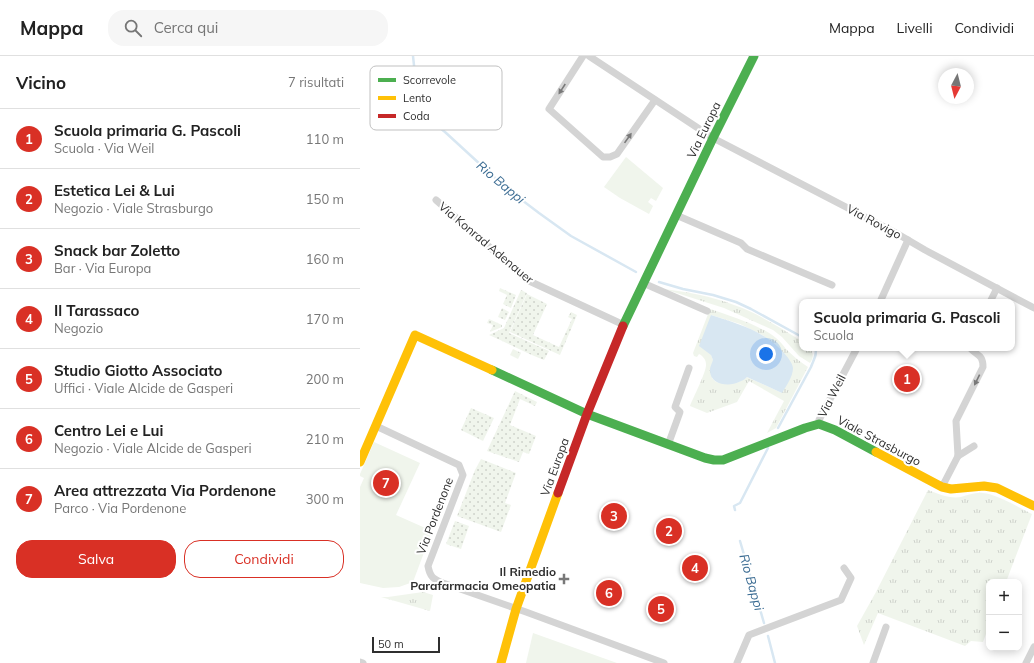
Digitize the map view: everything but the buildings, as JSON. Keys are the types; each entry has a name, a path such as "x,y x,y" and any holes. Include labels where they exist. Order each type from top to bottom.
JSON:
{"street":[{"path":"583,56 549,109 603,157 610,158 617,154 655,100"},
{"name":"Via Rovigo","path":"589,56 713,138 1034,308"},
{"name":"Via Europa","path":"501,663 516,609 542,534 587,414 624,325 713,138 754,56"},
{"name":"Via Konrad Adenauer","path":"436,200 527,280 624,325"},
{"path":"676,215 741,242 747,249 832,285"},
{"path":"881,299 908,240"},
{"path":"643,283 707,311"},
{"path":"992,299 997,288"},
{"path":"360,462 415,335 587,414"},
{"name":"Via Weil","path":"819,424 819,420 855,351"},
{"path":"942,487 958,456 956,421 983,367 983,360 973,351"},
{"path":"668,445 680,412 675,407 689,368"},
{"name":"Viale Strasburgo","path":"587,414 668,445 714,460 723,460 778,438 819,424 942,487 952,489 984,486 997,488 1034,506"},
{"name":"Via Pordenone","path":"376,426 459,465 463,475 428,566 429,574 434,579 443,583 516,609"},
{"path":"958,456 974,446"},
{"path":"738,663 749,635 841,600 851,578 844,568"},
{"path":"516,609 664,663"},
{"path":"873,663 886,627"},
{"path":"1026,663 1034,647"}],"green space":[{"path":"626,157 663,188 656,201 651,198 648,202 653,206 649,214 620,198 604,187"},
{"path":"500,288 516,295 511,308 503,304 507,295 499,291"},
{"path":"664,289 708,297 752,312 799,339 799,351 812,351 813,356 810,363 799,356 782,337 773,330 724,308"},
{"path":"521,290 527,293 509,333 549,351 544,360 489,335 504,328"},
{"path":"527,294 547,304 533,335 559,347 572,319 568,317 571,312 577,315 560,355 510,332"},
{"path":"502,308 509,312 505,320 498,317"},
{"path":"710,309 744,321 769,333 779,340 786,349 808,367 776,428 767,433 784,401 749,381 737,402 707,413 690,406 706,367 705,360 702,356 699,354 697,357 694,356 693,353","holes":["711,315 740,324 764,336 782,393 747,377 739,382 727,384 716,382 712,378 713,360 711,355"]},
{"path":"489,319 502,325 502,327 490,332 493,325 487,323"},
{"path":"513,349 521,353 518,359 510,355"},
{"path":"515,391 537,402 535,406 520,399 510,425 536,436 529,454 523,452 519,462 487,451"},
{"path":"471,408 494,418 483,441 461,430"},
{"path":"374,442 420,463 396,515 432,531 413,582 399,587 383,588 360,583 360,487 364,478 360,476 360,474"},
{"path":"481,459 516,473 505,503 511,505 501,532 457,516 475,470"},
{"path":"928,490 944,496 953,497 961,497 978,493 988,494 1032,514 1007,579 986,579 986,634 983,642 971,641 965,646 878,613 864,645 857,626"},
{"path":"455,521 469,526 461,549 446,544"},
{"path":"423,592 433,595 430,611 381,597 388,597"},
{"path":"533,633 617,663 526,663"}],"shaded area":[{"path":"711,315 750,329 777,345 791,362 793,368 791,378 782,393 747,377 735,384 720,383 713,378 710,369 713,360 711,355 699,346"}],"waterway":[{"name":"Rio Bappi","path":"413,56 414,66"},
{"name":"Rio Bappi","path":"442,130 506,188 539,213 571,236 636,272"},
{"name":"Rio Bappi","path":"659,282 736,302 799,335"},
{"name":"Rio Bappi","path":"778,428 811,367 816,351"},
{"name":"Rio Bappi","path":"735,510 734,506 740,503 768,448"},
{"name":"Rio Bappi","path":"740,541 764,623"},
{"path":"768,636 775,663"}],"traffic: fast":[{"path":"623,326 754,56"},
{"path":"492,370 587,414 714,460 723,460 819,424 835,430 876,452"}],"traffic: slow":[{"path":"360,462 415,335 492,370"},
{"path":"876,452 942,487 951,489 984,486 997,488 1034,506"},
{"path":"501,663 516,609 558,493"}],"traffic: jam":[{"path":"558,493 587,414 623,326"}],"place":[{"name":"Scuola primaria G. Pascoli","path":"907,379"},
{"name":"Area attrezzata Via Pordenone","path":"386,483"},
{"name":"Snack bar Zoletto","path":"614,516"},
{"name":"Estetica Lei & Lui","path":"669,531"},
{"name":"Il Tarassaco","path":"695,568"},
{"name":"Il Rimedio Parafarmacia Omeopatia","path":"564,579"},
{"name":"Centro Lei e Lui","path":"609,593"},
{"name":"Studio Giotto Associato","path":"661,609"}]}
